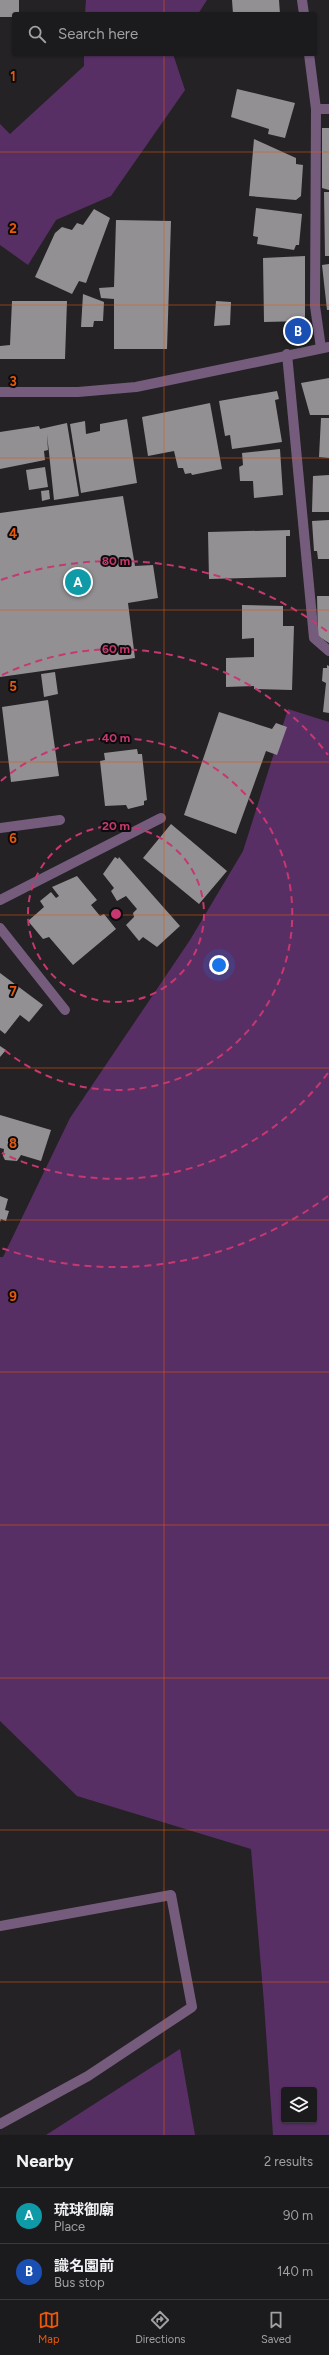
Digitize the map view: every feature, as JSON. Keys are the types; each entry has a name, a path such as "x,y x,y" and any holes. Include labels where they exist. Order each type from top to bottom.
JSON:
{"street":[{"path":"302,0 304,12"},
{"path":"0,392 78,392 136,387 286,354 325,347 315,306 316,109 309,56"},
{"path":"316,109 329,109"},
{"path":"286,354 314,638 329,651"},
{"path":"1,896 161,818"},
{"path":"0,828 60,820"},
{"path":"0,928 65,1010"},
{"path":"0,1926 171,1895 192,2007 88,2076 0,2124"}],"shaded area":[{"path":"86,0 207,0 199,12 85,12"},
{"path":"84,56 174,56 185,90 111,196 56,220 28,265 0,245 0,124 10,134 84,66"},
{"path":"288,709 329,722 329,2135 273,2135 251,1849 77,1796 0,1721 0,1257 3,1257 70,1118 190,940 243,851"},
{"path":"180,2049 195,2135 46,2135"}],"building":[{"path":"0,0 19,0 19,12 12,12 12,17 0,17"},
{"path":"232,0 279,0 280,12 233,12"},
{"path":"237,89 295,103 285,138 268,134 269,129 231,117"},
{"path":"322,128 329,128 329,190 322,188"},
{"path":"254,139 296,158 296,164 303,165 301,196 296,200 249,196"},
{"path":"324,192 329,192 329,256 325,256"},
{"path":"256,208 302,214 299,245 296,245 294,250 257,244 258,237 253,236"},
{"path":"94,209 110,218 86,283 79,281 72,294 35,277 55,233 62,227 72,230 77,223 83,225"},
{"path":"116,220 171,221 167,349 114,349 114,299 101,298 99,288 114,287"},
{"path":"305,256 305,321 264,322 263,258"},
{"path":"329,264 329,310 327,310 322,265"},
{"path":"83,294 104,302 103,321 94,321 93,327 81,327"},
{"path":"12,301 67,301 65,359 0,359 0,346 10,345"},
{"path":"216,301 231,302 230,325 214,326"},
{"path":"329,378 329,415 310,415 301,383"},
{"path":"277,391 279,399 275,400 282,442 232,449 230,435 225,436 219,401"},
{"path":"210,403 222,469 192,475 191,473 185,474 183,468 178,468 174,451 148,456 142,417"},
{"path":"321,418 329,418 329,458 319,457"},
{"path":"127,419 137,483 81,493 70,424 85,421 86,434 100,431 100,424"},
{"path":"67,423 79,496 54,500 47,434 48,450 44,451 45,460 0,469 0,432 39,426 40,429"},
{"path":"280,449 283,495 254,498 253,481 240,481 239,467 243,465 242,453"},
{"path":"45,467 48,487 29,490 26,470"},
{"path":"329,475 329,512 312,512 313,476"},
{"path":"49,490 50,499 42,501 41,491"},
{"path":"123,496 135,566 153,565 158,598 128,603 135,658 0,677 0,513"},
{"path":"329,520 329,559 318,559 317,551 314,551 312,521"},
{"path":"290,530 290,536 286,536 286,577 209,579 208,532"},
{"path":"317,596 329,596 329,643 318,636"},
{"path":"242,605 283,606 283,626 294,626 292,690 254,689 254,686 226,687 226,658 254,657 254,638 242,639"},
{"path":"327,665 329,666 329,713 323,712 326,683 322,681 323,668 327,668"},
{"path":"55,672 58,694 44,697 41,674"},
{"path":"48,700 59,776 11,782 2,707"},
{"path":"219,712 272,729 276,723 287,727 277,755 266,751 236,834 184,815"},
{"path":"137,749 138,754 142,754 147,800 144,801 144,805 128,809 126,805 105,806 100,761 105,760 104,753"},
{"path":"171,824 227,871 199,904 143,858"},
{"path":"115,857 118,859 119,857 180,926 157,947 143,937 139,941 126,925 134,917 133,913 137,909 126,896 117,901 111,891 114,888 103,874"},
{"path":"77,876 97,900 91,905 100,916 104,914 116,929 73,965 49,937 43,939 28,921 44,907 40,901 51,892 56,898 59,896 52,887"},
{"path":"0,973 43,1005 29,1022 20,1015 5,1034 0,1030"},
{"path":"0,1046 6,1050 0,1057"},
{"path":"0,1115 51,1130 41,1161 21,1155 17,1161 5,1160 3,1156 4,1149 0,1148"},
{"path":"0,1196 8,1199 5,1210 9,1211 6,1221 1,1219 0,1222"}],"place":[{"name":"識名園前","path":"298,331"},
{"name":"琉球御廟","path":"78,582"}]}
